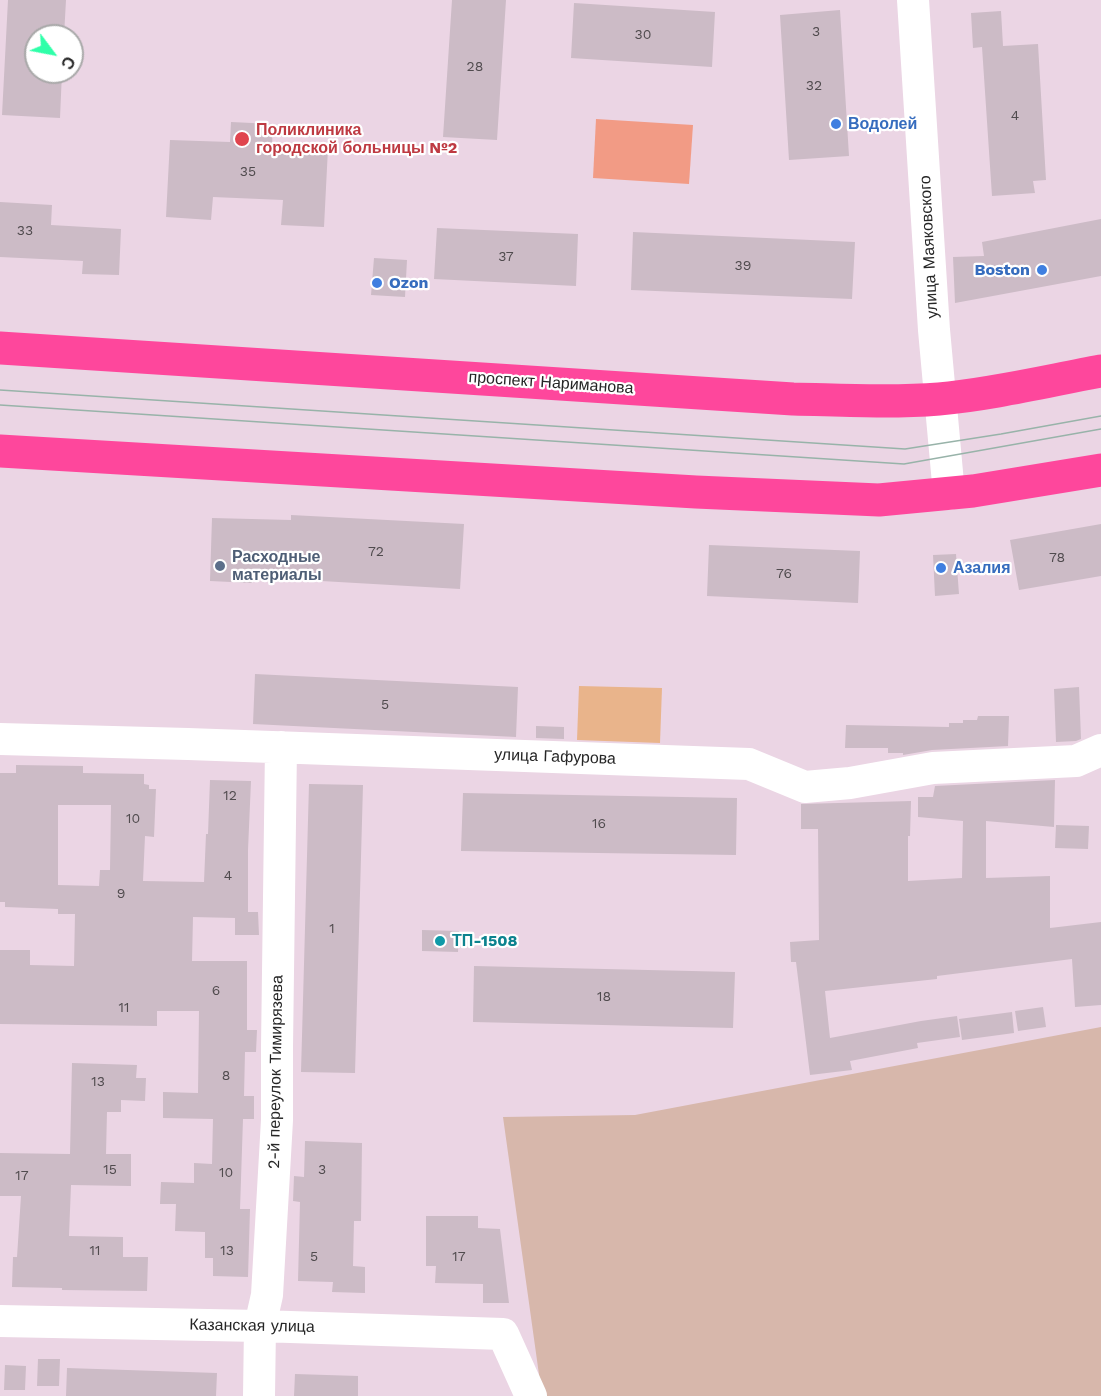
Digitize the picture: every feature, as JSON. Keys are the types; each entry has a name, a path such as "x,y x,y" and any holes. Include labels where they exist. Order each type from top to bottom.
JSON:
{"main road":[{"name":"проспект Нариманова","path":"0,348 793,399 883,401 939,399 996,391 1101,371"},
{"path":"0,451 708,493 879,500 949,494 1101,470"}],"street":[{"name":"улица Маяковского","path":"913,0 939,399 949,494"},
{"name":"улица Гафурова","path":"0,739 749,765 805,787 850,783 933,768 1076,760 1101,750"},
{"name":"2-й переулок Тимирязева","path":"259,1396 260,1326 267,1295 277,1120 281,747"},
{"name":"Казанская улица","path":"0,1321 503,1334 531,1396"}],"shaded area":[{"path":"596,119 693,125 689,184 593,178"},
{"path":"579,686 662,688 660,743 577,740"},
{"path":"1101,1027 1101,1396 542,1396 503,1117 635,1115"}],"building":[{"path":"8,0 66,0 65,24 24,24 24,84 61,84 60,118 2,115"},
{"path":"452,0 506,0 497,140 443,137"},
{"path":"574,3 715,12 712,67 571,58"},
{"path":"840,10 849,156 789,160 780,15"},
{"path":"1001,11 1003,46 1038,44 1046,180 1033,181 1035,193 992,196 982,47 973,48 971,13"},
{"path":"231,122 273,124 272,145 328,148 324,227 281,225 283,200 213,197 211,220 166,217 170,140 230,142"},
{"path":"0,202 52,205 51,225 121,229 119,275 82,274 83,261 0,257"},
{"path":"1101,219 1101,276 955,303 953,257 984,256 982,242"},
{"path":"437,228 578,234 576,286 434,279"},
{"path":"633,232 855,242 852,299 631,290"},
{"path":"374,258 407,260 405,297 371,295"},
{"path":"291,515 464,524 460,589 252,577 252,583 210,581 212,518 291,520"},
{"path":"1101,524 1101,576 1019,590 1010,540"},
{"path":"709,545 860,551 858,603 707,596"},
{"path":"956,554 959,594 935,596 933,555"},
{"path":"255,674 518,687 516,737 253,724"},
{"path":"1079,687 1081,739 1056,742 1054,689"},
{"path":"978,716 1009,716 1008,746 932,750 903,755 903,753 888,753 888,748 845,748 846,725 949,727 949,723 977,720"},
{"path":"536,726 564,727 564,739 536,738"},
{"path":"16,765 83,766 83,773 144,774 144,784 149,785 149,789 156,789 154,837 145,836 143,881 204,882 210,780 251,781 248,912 258,912 259,935 235,935 235,918 193,917 192,961 247,961 247,1030 257,1030 256,1052 245,1052 244,1096 254,1096 254,1119 243,1119 240,1209 250,1209 248,1277 213,1276 213,1258 205,1258 205,1232 175,1231 176,1204 160,1204 161,1182 194,1183 194,1163 212,1164 213,1119 163,1118 163,1092 198,1093 199,1011 157,1011 157,1026 0,1024 0,950 30,950 30,965 74,966 75,914 58,914 58,909 5,907 5,902 0,902 0,773 16,773","holes":["58,805 111,805 110,870 100,870 99,886 58,885"]},
{"path":"1055,780 1054,827 986,821 986,878 1050,876 1050,928 1101,922 1101,1005 1075,1007 1072,959 937,976 937,979 825,991 830,1038 957,1016 960,1037 917,1043 918,1048 850,1061 852,1070 810,1075 796,962 791,962 790,942 819,940 818,829 801,829 801,804 911,801 908,881 962,878 963,821 918,817 918,797 933,797 935,786"},
{"path":"309,784 363,785 355,1073 301,1072"},
{"path":"463,793 737,798 736,855 461,851"},
{"path":"1056,825 1089,826 1088,849 1055,848"},
{"name":"ТП-1508","path":"422,930 459,931 458,952 422,951"},
{"path":"474,966 735,972 733,1028 473,1022"},
{"path":"1043,1007 1046,1027 1018,1031 1015,1011"},
{"path":"1012,1012 1014,1033 962,1040 959,1019"},
{"path":"72,1063 137,1065 136,1078 146,1078 145,1101 121,1100 121,1112 107,1112 106,1154 131,1154 131,1186 71,1185 69,1236 123,1237 123,1257 148,1257 147,1291 12,1287 13,1257 17,1257 21,1196 0,1196 0,1153 70,1154"},
{"path":"305,1141 362,1143 361,1221 354,1221 353,1266 365,1267 365,1293 332,1292 333,1282 298,1281 300,1202 293,1201 294,1176 304,1177"},
{"path":"426,1216 478,1216 478,1228 500,1229 509,1303 483,1303 483,1284 435,1283 436,1266 426,1266"},
{"path":"38,1359 60,1359 59,1386 37,1386"},
{"path":"5,1365 26,1366 25,1390 4,1390"},
{"path":"67,1368 217,1373 216,1396 66,1396"},
{"path":"295,1374 358,1376 358,1396 294,1396"}],"tram line":[{"path":"0,390 905,449 1101,416"},
{"path":"0,405 904,464 1101,429"}],"place":[{"name":"Водолей","path":"836,124"},
{"name":"Поликлиника городской больницы №2","path":"242,139"},
{"name":"Boston","path":"1042,270"},
{"name":"Ozon","path":"377,283"},
{"name":"Расходные материалы","path":"220,566"},
{"name":"Азалия","path":"941,568"},
{"name":"ТП-1508","path":"440,941"}]}
